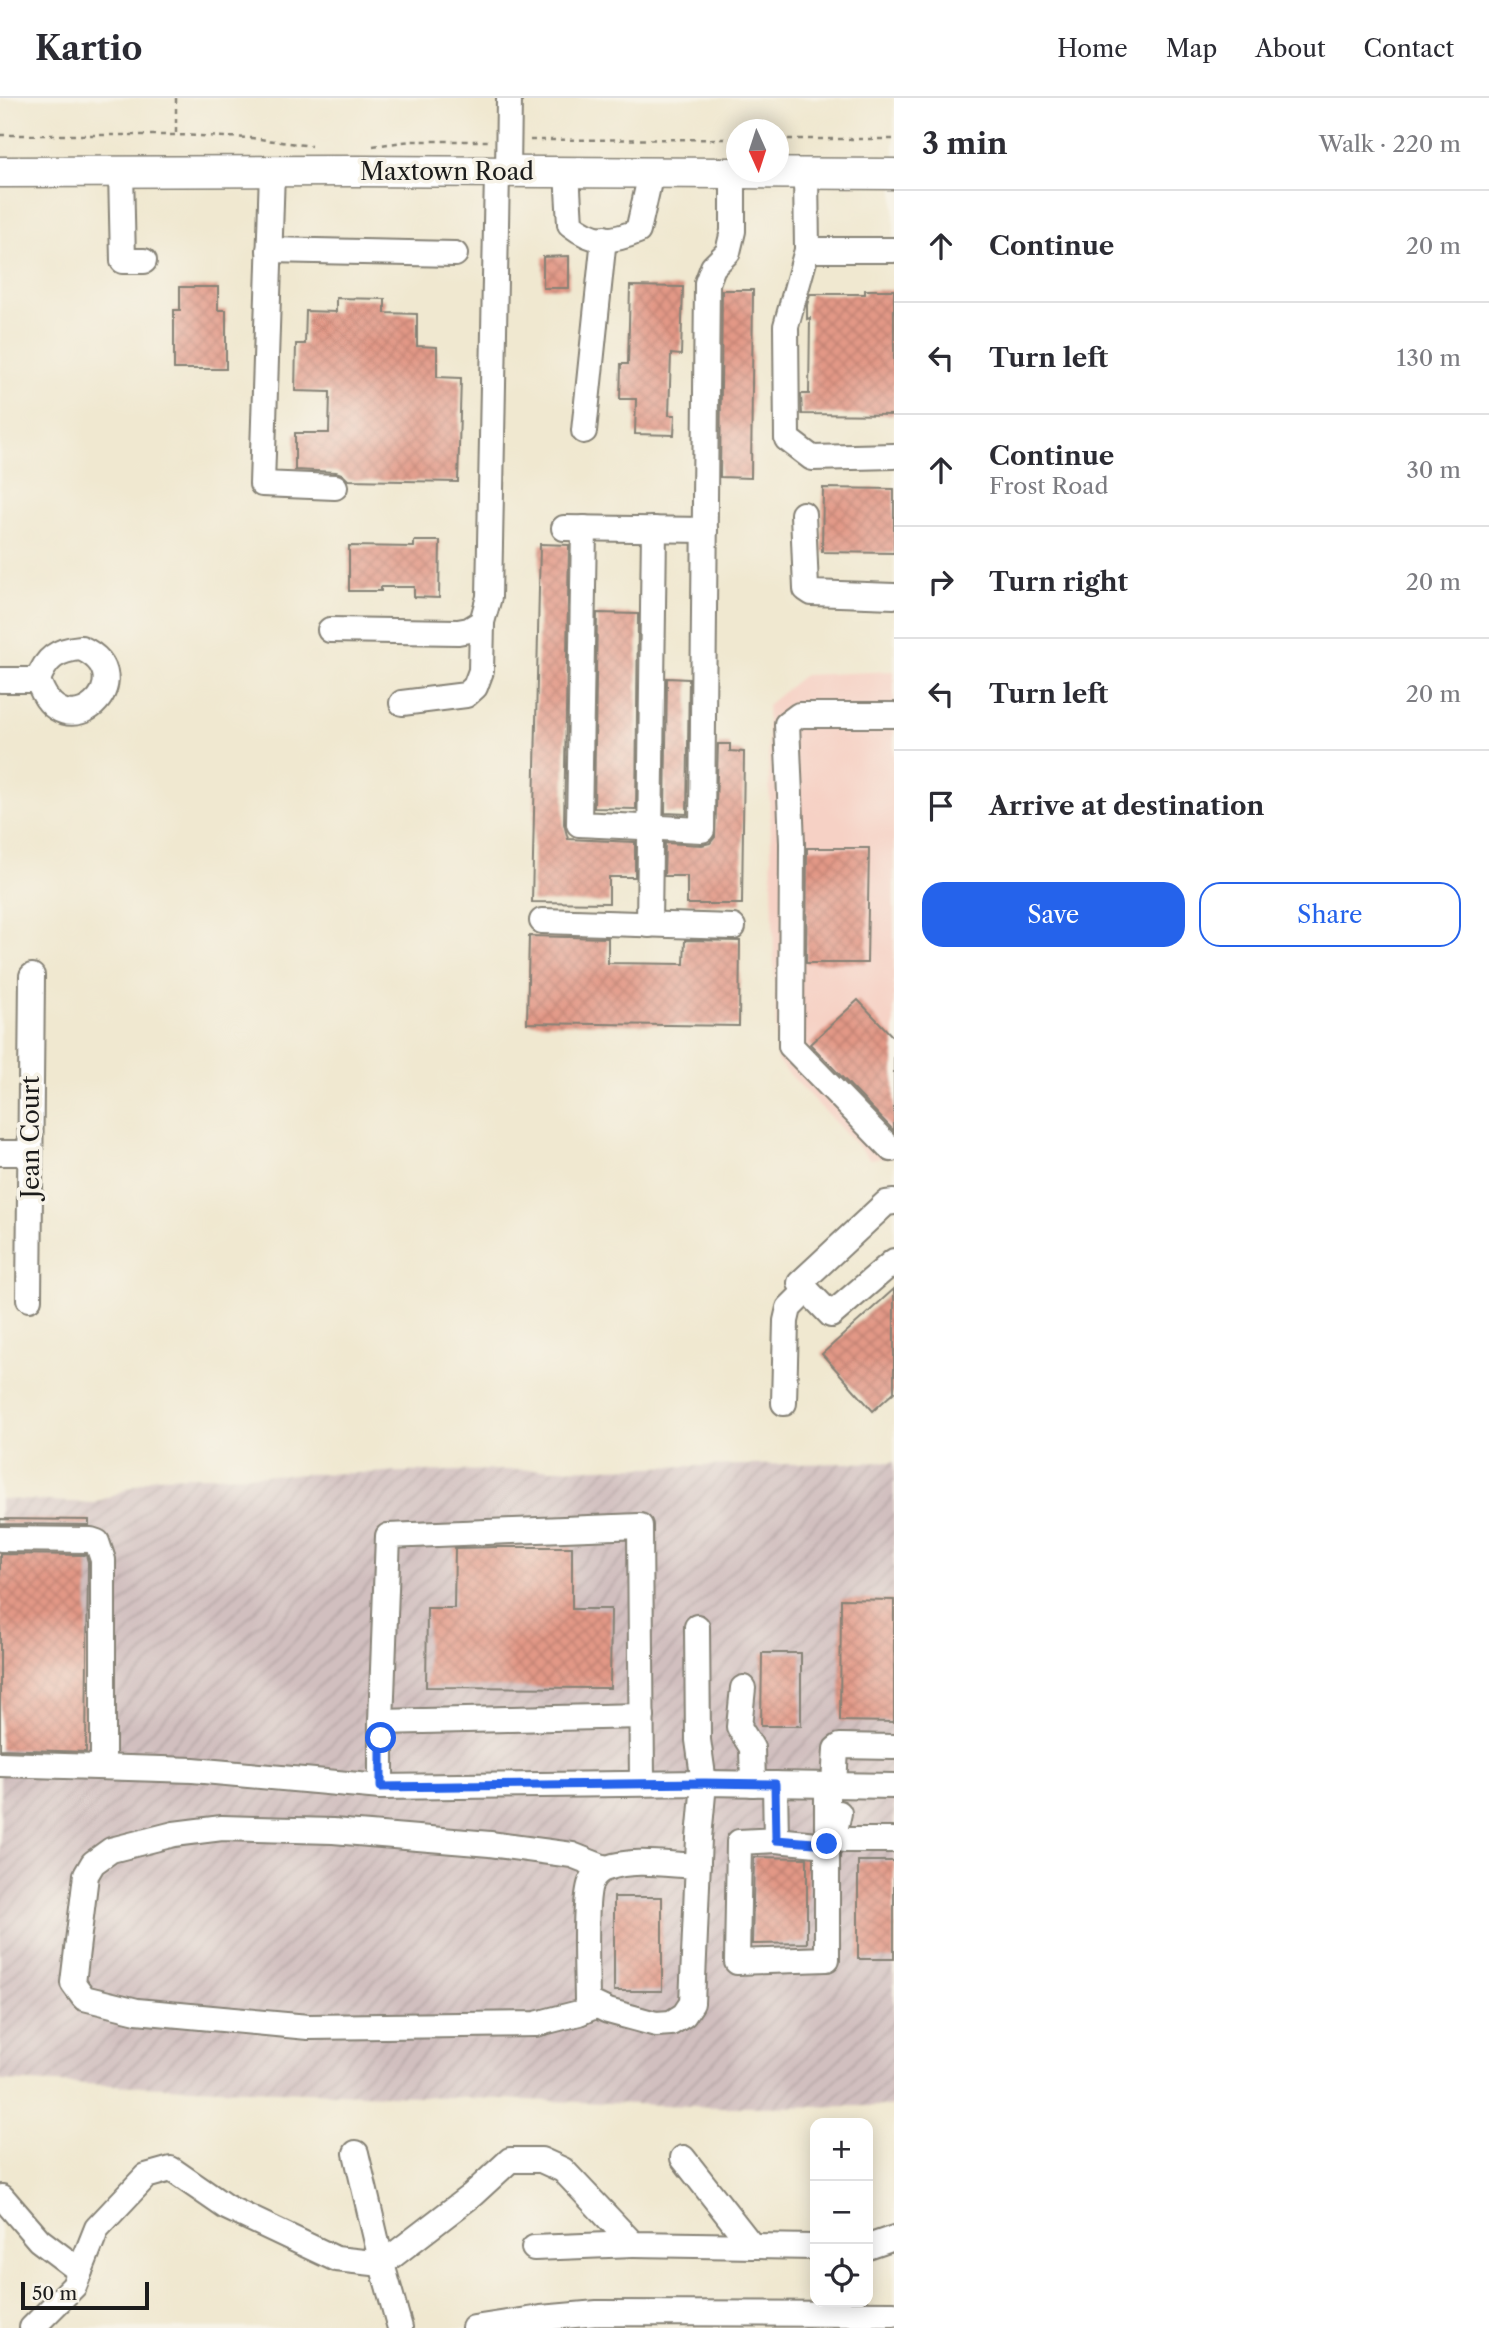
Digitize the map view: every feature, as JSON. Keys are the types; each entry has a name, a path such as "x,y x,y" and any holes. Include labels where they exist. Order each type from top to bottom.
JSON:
{"main road":[{"name":"Maxtown Road","path":"0,172 726,174"},
{"name":"Maxtown Road","path":"789,174 894,174"}],"street":[{"path":"402,703 466,695 475,687 481,671 482,622 489,597 503,172 508,140 509,98"},
{"path":"121,171 123,261 144,261"},
{"path":"272,171 262,484 335,486"},
{"path":"567,172 570,224 587,237 619,239 638,231 651,173"},
{"path":"806,174 807,250 786,326 787,439 812,458 894,456"},
{"path":"705,530 574,528 579,824 702,830 705,530 707,283 713,267 728,252 733,231 733,182"},
{"path":"584,431 604,238"},
{"path":"269,250 455,254"},
{"path":"807,250 894,250"},
{"path":"803,514 806,589 813,593 894,596"},
{"path":"649,925 654,529"},
{"path":"330,630 458,632 470,630 482,622"},
{"path":"0,680 38,680"},
{"path":"894,715 799,715 787,724 787,753 792,843 791,1046 891,1149 894,1148"},
{"path":"542,922 733,927"},
{"name":"Jean Court","path":"29,1299 32,976"},
{"path":"0,1153 30,1153"},
{"path":"894,1202 886,1203 800,1283 831,1315 894,1261"},
{"path":"784,1403 786,1321 789,1308 807,1290"},
{"path":"381,1787 388,1536 640,1526 642,1783"},
{"path":"0,1539 97,1542 103,1560 103,1766"},
{"path":"697,1627 698,1740 704,1783 692,2003 684,2015 671,2023 656,2024 595,2006 587,2001 587,1904 590,1884 598,1872 626,1863 698,1866"},
{"path":"743,1688 739,1727 752,1748 764,1784 776,1840"},
{"path":"381,1722 642,1717"},
{"path":"894,1747 841,1746 836,1749 834,1835 844,1840 894,1840"},
{"path":"0,1764 193,1770 381,1787 642,1783 894,1786"},
{"path":"827,1844 776,1840 739,1842 737,1962 827,1959 827,1844 836,1785"},
{"path":"595,2006 536,2024 308,2027 229,2022 137,2011 84,1998 73,1983 86,1875 93,1863 111,1850 174,1834 222,1828 333,1830 559,1853 572,1855 605,1868"},
{"path":"356,2152 400,2328"},
{"path":"683,2158 752,2246"},
{"path":"32,2328 74,2286 97,2228 145,2175 171,2169 226,2207 336,2259 382,2264 472,2195 510,2160 541,2160 563,2170 633,2244"},
{"path":"2,2197 38,2240 80,2271"},
{"path":"873,2245 894,2238"},
{"path":"534,2248 633,2244 810,2247"},
{"path":"474,2328 541,2318 597,2314 714,2321 894,2315"}],"path":[{"path":"176,98 176,135"},
{"path":"0,135 176,135 252,138 315,147"},
{"path":"364,148 411,141 726,139"},
{"path":"789,139 894,139"}],"shaded area":[{"path":"894,671 894,1157 870,1159 777,1061 767,705 804,675"},
{"path":"894,1462 894,2106 720,2107 0,2081 0,1499 95,1503 155,1477"}],"building":[{"path":"569,256 569,288 543,288 543,257"},
{"path":"630,286 683,287 681,355 671,354 669,415 675,415 674,435 635,434 636,399 620,399 621,364 628,364"},
{"path":"180,287 218,287 218,310 226,310 226,369 174,369 174,310 180,310"},
{"path":"722,290 753,290 751,478 720,477"},
{"path":"865,290 894,290 894,415 802,414 801,394 809,394 810,318 807,319 807,305 810,294 865,294"},
{"path":"336,298 385,299 385,313 417,314 417,346 437,347 437,377 461,378 458,482 348,480 336,472 295,470 295,433 329,433 330,392 295,391 296,344 305,344 306,311 336,312"},
{"path":"823,488 894,489 894,553 822,552"},
{"path":"414,541 440,541 439,598 414,597 414,587 349,591 349,546 414,547"},
{"path":"540,544 569,545 564,824 568,839 635,842 635,877 609,877 609,903 532,902"},
{"path":"597,613 638,614 636,809 594,808"},
{"path":"667,678 689,679 687,814 665,813"},
{"path":"718,744 730,744 730,751 744,752 742,904 687,904 687,876 664,876 665,843 702,845 710,843 715,837"},
{"path":"807,848 869,848 867,963 806,963"},
{"path":"529,936 608,938 608,963 684,964 685,940 740,941 739,1026 527,1023"},
{"path":"858,1000 894,1038 894,1131 810,1044"},
{"path":"894,1289 894,1392 873,1411 822,1354"},
{"path":"0,1519 89,1520 89,1525 0,1524"},
{"path":"572,1547 572,1609 611,1609 610,1688 426,1687 427,1608 454,1608 455,1548"},
{"path":"0,1554 86,1555 86,1752 0,1749"},
{"path":"841,1599 894,1600 894,1722 840,1721"},
{"path":"762,1653 801,1653 801,1726 761,1726"},
{"path":"754,1857 807,1858 807,1943 752,1944"},
{"path":"858,1861 894,1861 894,1959 858,1959"},
{"path":"614,1897 662,1897 662,1991 614,1991"}],"route":[{"path":"381,1738 381,1787 775,1784 776,1840 827,1844"}]}
